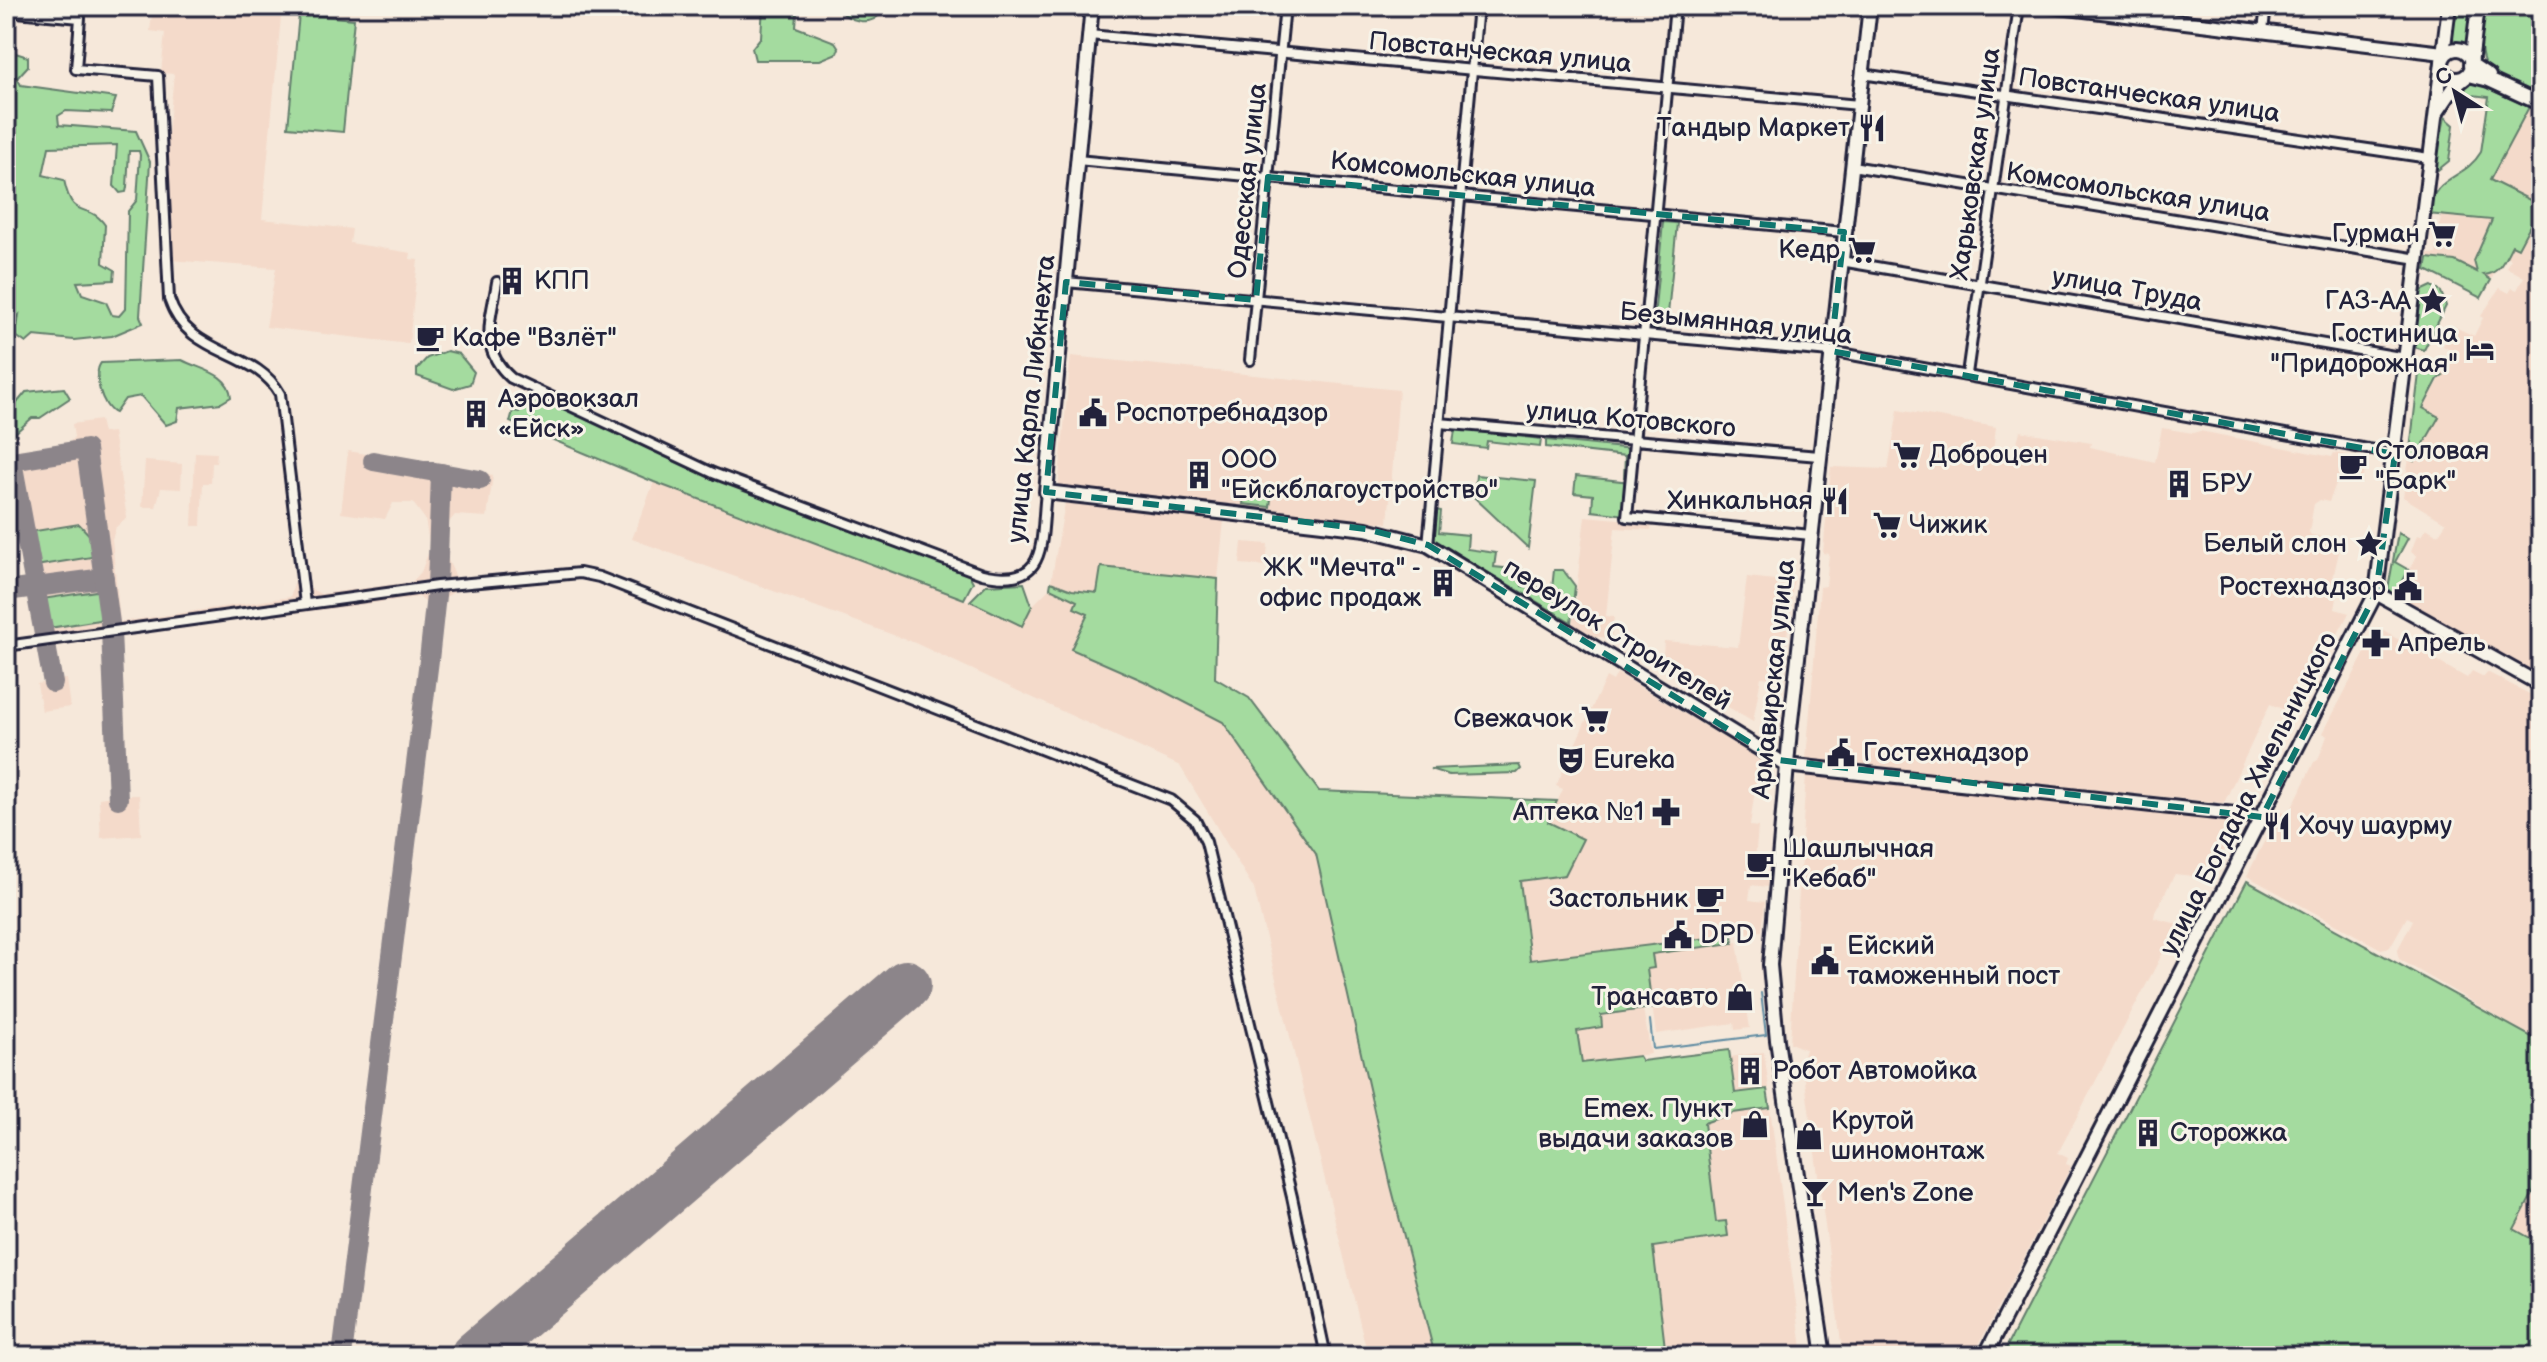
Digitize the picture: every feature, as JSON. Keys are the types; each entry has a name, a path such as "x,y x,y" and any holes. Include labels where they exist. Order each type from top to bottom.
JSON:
{"street":[{"name":"улица Карла Либкнехта","path":"497,282 489,345 495,360 511,378 713,473 998,577 1025,574 1038,560 1092,6"},
{"name":"Одесская улица","path":"1250,360 1285,6"},
{"path":"1428,545 1478,6"},
{"path":"1675,6 1627,517 1811,535"},
{"name":"Армавирская улица","path":"1824,1356 1770,986 1786,765 1870,6"},
{"name":"Харьковская улица","path":"1967,374 2019,6"},
{"path":"2051,6 2263,31 2443,57"},
{"path":"2263,31 2266,6"},
{"name":"улица Богдана Хмельницкого","path":"1985,1356 2376,593 2449,6"},
{"path":"2464,76 2471,64 2478,6"},
{"path":"6,11 80,18 76,69 158,76 169,299 180,321 196,337 268,377 280,394 305,604"},
{"name":"Повстанческая улица","path":"1089,35 1859,105"},
{"path":"2443,57 2458,49 2469,55 2471,64 2516,92"},
{"path":"2443,57 2449,76 2480,77 2541,104"},
{"name":"Повстанческая улица","path":"1862,74 2429,158"},
{"name":"улица Богдана Хмельницкого","path":"2435,118 2464,76"},
{"name":"Комсомольская улица","path":"1077,160 1844,232"},
{"name":"Комсомольская улица","path":"1852,166 2418,259"},
{"name":"улица Труда","path":"1841,261 2407,358"},
{"name":"Безымянная улица","path":"1066,282 1830,351 2395,454"},
{"name":"улица Котовского","path":"1439,423 1819,456"},
{"name":"переулок Строителей","path":"1046,492 1366,529 1428,545 1786,765 2262,817"},
{"path":"6,646 563,571 588,574 1118,777 1182,806 1195,820 1206,842 1292,1197 1326,1356"},
{"path":"2376,593 2541,685"}],"highlighted area":[{"path":"1268,177 1844,232 1831,351 2395,454 2376,593 2262,817 1778,760 1428,545 1366,529 1046,492 1066,282 1256,300"}],"shaded area":[{"path":"153,6 282,6 262,219 352,229 350,243 411,253 410,259 418,260 409,344 266,327 276,268 170,260 163,185 174,74 161,73 165,33 150,31"},
{"path":"2529,107 2541,113 2541,678 2394,596 2417,556 2411,552 2417,535 2421,536 2426,528 2438,535 2446,523 2403,497 2409,458 2415,461 2438,417 2423,408 2455,353 2443,346 2453,326 2474,336 2483,318 2481,316 2500,288 2509,293 2512,288 2517,290 2524,277 2506,267 2511,259 2506,256 2512,245 2518,248 2536,213 2490,180"},
{"path":"2441,216 2492,220 2474,260 2484,275 2496,271 2491,280 2455,261 2428,258 2428,254 2436,254"},
{"path":"1071,356 1399,390 1388,523 1058,488"},
{"path":"1898,410 1996,427 1993,451 2014,454 2020,431 2091,443 2090,447 2155,462 2162,428 2193,433 2200,431 2332,457 2334,453 2366,459 2362,484 2337,481 2329,502 2320,500 2314,504 2309,532 2334,539 2333,546 2340,547 2329,596 2337,598 2335,609 2349,613 2334,641 2320,634 2285,710 2270,704 2224,803 1806,760 1820,587 1826,586 1829,554 1823,553 1831,467 1888,469"},
{"path":"100,420 103,433 113,432 127,518 116,527 112,539 120,622 290,597 296,578 280,437 289,437 306,579 311,589 321,594 412,582 421,572 430,548 425,519 413,503 393,503 385,519 341,513 348,451 493,475 487,517 455,515 445,527 442,548 455,575 456,591 442,599 436,673 419,673 426,603 419,597 116,636 125,795 139,795 141,835 101,838 99,798 112,796 105,636 51,645 56,680 66,679 70,707 42,711 37,684 46,682 41,648 33,649 32,637 37,630 31,596 6,599 6,576 9,584 29,581 21,535 13,531 6,505 6,452 69,443 74,437 72,424"},
{"path":"195,452 217,453 216,463 212,463 211,483 203,483 201,526 192,526"},
{"path":"145,461 182,464 181,489 161,488 156,507 142,507"},
{"path":"654,482 964,599 1022,626 1032,606 1050,588 1078,601 1088,614 1072,649 1143,680 1223,722 1316,854 1391,1185 1435,1356 1368,1356 1254,889 1180,766 915,643 632,539"},
{"path":"1065,503 1224,520 1218,579 1102,567 1098,593 1072,590 1051,582"},
{"path":"1585,516 1652,522 1651,530 1615,528 1606,616 1614,617 1611,638 1585,636 1572,627"},
{"path":"1242,542 1268,544 1266,566 1240,564"},
{"path":"1786,575 1794,576 1782,679 1761,677 1753,722 1662,667 1664,641 1738,647 1747,577 1785,581"},
{"path":"2378,628 2467,678 2472,671 2484,677 2487,672 2541,700 2541,1042 2399,959 2397,951 2413,920 2407,917 2390,947 2381,949 2247,876 2280,810 2289,814 2314,762 2318,760 2327,736 2323,733"},
{"path":"1617,673 1764,762 1761,781 1756,781 1750,826 1758,827 1754,873 1768,875 1767,887 1751,885 1749,900 1765,902 1762,931 1530,960 1520,881 1565,875 1582,839 1548,822 1563,789 1556,786 1606,677 1613,681"},
{"path":"1806,773 2203,818 2226,822 2234,829 2220,858 2211,855 2202,877 2175,874 2155,912 2154,918 2178,924 2058,1153 2068,1158 2066,1164 2071,1166 1973,1356 1843,1356 1802,1059 1805,1049 1790,1043"},
{"path":"1737,942 1750,1028 1735,1030 1734,1023 1656,1034 1647,969 1652,954"},
{"path":"1643,1009 1651,1054 1581,1063 1577,1030 1601,1027 1600,1015"},
{"path":"1764,1052 1769,1088 1735,1093 1730,1057"},
{"path":"1770,1108 1803,1356 1666,1356 1653,1246 1728,1236 1716,1222 1704,1123 1733,1113"},
{"path":"2541,1178 2541,1244 2513,1229"}],"green space":[{"path":"763,6 807,6 797,13 796,27 835,42 839,48 837,53 820,60 755,60 752,48 761,37"},
{"path":"835,6 882,6 883,11 872,20 859,21 846,16"},
{"path":"2454,6 2474,6 2466,44 2458,45 2451,36"},
{"path":"2485,6 2541,6 2541,98 2506,81 2487,67 2481,45"},
{"path":"299,14 354,19 343,132 288,127"},
{"path":"6,50 28,57 28,66 17,78 21,85 116,98 111,113 66,111 58,116 59,125 136,131 150,162 140,316 143,323 112,336 74,340 34,336 26,343 16,336 19,315 6,329","holes":["117,145 114,186 120,193 126,192 129,151 139,151 137,200 128,211 126,308 119,316 112,315 106,302 82,294 77,282 114,280 115,270 103,263 105,225 93,214 76,207 64,180 43,175 49,147"]},
{"path":"2476,83 2529,107 2490,180 2536,203 2532,211 2536,214 2518,248 2512,245 2498,268 2484,275 2491,280 2481,298 2426,270 2428,258 2455,261 2477,272 2474,261 2492,220 2428,214 2436,191 2481,152 2489,97 2464,94 2467,84"},
{"path":"2445,117 2454,125 2449,161 2438,170 2435,167"},
{"path":"1663,222 1677,223 1668,314 1660,313 1659,330 1653,329"},
{"path":"2432,286 2441,292 2446,306 2424,350 2411,346 2417,293"},
{"path":"447,351 459,354 474,372 470,384 453,389 417,376 417,369 427,358"},
{"path":"182,360 220,377 231,397 221,403 179,408 177,421 166,425 141,396 125,399 115,413 102,398 98,382 101,363"},
{"path":"2420,365 2443,376 2438,379 2423,408 2439,417 2414,461 2409,458"},
{"path":"64,388 70,398 40,418 32,418 6,441 6,416 26,392"},
{"path":"536,395 702,474 967,571 973,582 964,599 654,482 510,422 513,411 519,412 522,405"},
{"path":"1455,429 1541,439 1540,447 1487,441 1486,448 1453,444"},
{"path":"1546,440 1633,449 1630,477 1624,477 1625,456 1546,447"},
{"path":"1476,475 1536,481 1528,548 1474,497"},
{"path":"1576,476 1630,482 1626,515 1592,511 1593,495 1574,493"},
{"path":"1245,488 1272,491 1270,507 1243,504"},
{"path":"1436,510 1441,511 1439,532 1468,535 1467,549 1496,553 1494,567 1523,570 1522,586 1552,589 1554,570 1563,570 1575,586 1571,622 1432,539"},
{"path":"79,524 96,542 98,556 35,566 29,532"},
{"path":"2398,533 2408,538 2395,562 2409,570 2394,596 2388,589"},
{"path":"1101,567 1218,579 1215,678 1249,698 1319,791 1557,801 1548,822 1583,839 1565,875 1520,881 1530,960 1732,935 1733,943 1652,954 1654,968 1647,969 1652,1008 1601,1015 1602,1027 1577,1031 1582,1063 1639,1056 1642,1061 1729,1050 1735,1093 1767,1089 1770,1108 1733,1113 1704,1123 1716,1222 1726,1221 1728,1236 1653,1247 1666,1356 1435,1356 1391,1186 1316,854 1223,722 1144,681 1071,649 1088,614 1074,608 1077,601 1050,588 1051,582 1072,590 1097,593"},
{"path":"1024,583 1032,606 1022,626 970,601 986,585"},
{"path":"103,590 105,613 99,620 49,628 42,599"},
{"path":"1519,765 1521,769 1517,773 1449,775 1430,769"},
{"path":"2247,881 2541,1042 2541,1178 2514,1229 2541,1244 2541,1356 2002,1356"}],"waterway":[{"path":"1650,1020 1653,1049 1766,1035 1761,993"}],"taxiway":[{"path":"53,683 12,461 86,449 111,630 118,799"},
{"path":"373,461 480,480"},
{"path":"342,1356 429,660 437,586 441,473"},
{"path":"6,591 104,578"}],"runway":[{"path":"475,1356 906,985"}],"place":[{"name":"Тандыр Маркет","path":"1872,128"},
{"name":"Гурман","path":"2442,234"},
{"name":"Кедр","path":"1862,250"},
{"name":"КПП","path":"512,281"},
{"name":"ГАЗ-АА","path":"2433,301"},
{"name":"Кафе \"Взлёт\"","path":"430,338"},
{"name":"Гостиница \"Придорожная\"","path":"2480,349"},
{"name":"Роспотребнадзор","path":"1093,413"},
{"name":"Аэровокзал «Ейск»","path":"476,414"},
{"name":"Доброцен","path":"1907,455"},
{"name":"Столовая \"Барк\"","path":"2353,466"},
{"name":"ООО \"Ейскблагоустройство\"","path":"1199,475"},
{"name":"БРУ","path":"2179,484"},
{"name":"Хинкальная","path":"1835,501"},
{"name":"Чижик","path":"1887,525"},
{"name":"Белый слон","path":"2369,544"},
{"name":"ЖК \"Мечта\" - офис продаж","path":"1443,583"},
{"name":"Ростехнадзор","path":"2408,587"},
{"name":"Апрель","path":"2376,643"},
{"name":"Свежачок","path":"1595,719"},
{"name":"Гостехнадзор","path":"1841,753"},
{"name":"Eureka","path":"1571,760"},
{"name":"Аптека №1","path":"1666,812"},
{"name":"Хочу шаурму","path":"2277,826"},
{"name":"Шашлычная \"Кебаб\"","path":"1760,864"},
{"name":"Застольник","path":"1710,899"},
{"name":"DPD","path":"1678,935"},
{"name":"Ейский таможенный пост","path":"1825,961"},
{"name":"Трансавто","path":"1740,997"},
{"name":"Робот Автомойка","path":"1750,1071"},
{"name":"Emex. Пункт выдачи заказов","path":"1755,1124"},
{"name":"Сторожка","path":"2148,1133"},
{"name":"Крутой шиномонтаж","path":"1809,1136"},
{"name":"Men's Zone","path":"1815,1193"}]}
